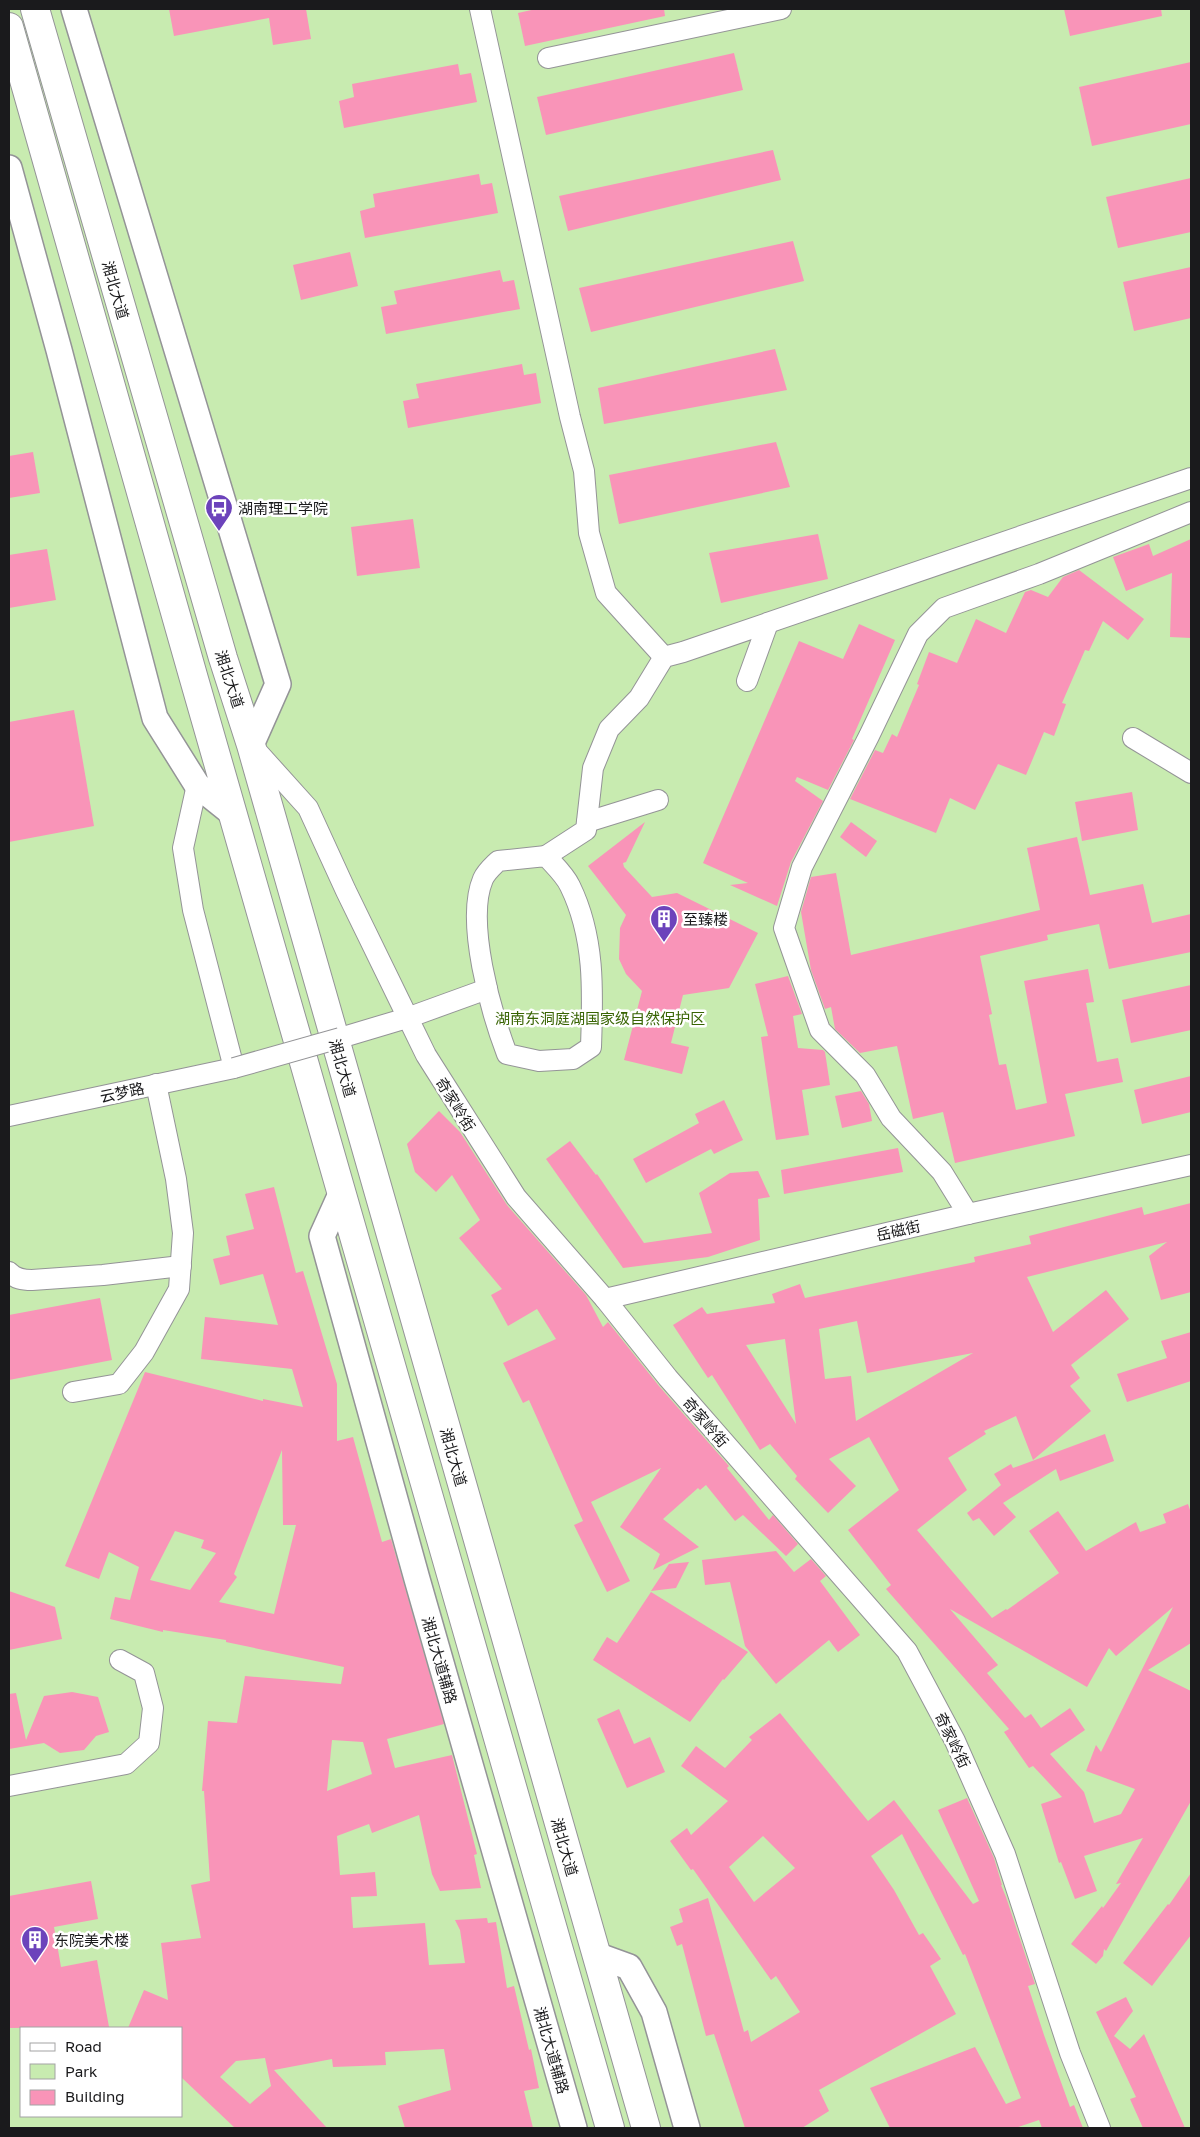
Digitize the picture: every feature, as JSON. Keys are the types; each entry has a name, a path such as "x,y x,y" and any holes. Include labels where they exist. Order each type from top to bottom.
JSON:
{"highway":[{"name":"湘北大道","path":"35,9 220,649 251,745 646,2128"},
{"name":"湘北大道","path":"9,27 204,716 610,2128"}],"main road":[{"path":"74,9 278,684 251,745"},
{"path":"9,168 62,360 155,718 197,785 232,813"},
{"path":"197,785 204,716"},
{"name":"湘北大道辅路","path":"341,1194 322,1236 419,1589 574,2128"},
{"path":"596,1955 629,1967 654,2012 687,2128"}],"street":[{"path":"480,9 568,407 584,471 589,533 603,584 606,593 611,599 664,656"},
{"path":"548,58 781,9"},
{"path":"546,856 569,884 583,918 593,976 591,1046 573,1059 539,1061 507,1054 497,1027 487,989 476,904 484,877 498,861 546,856 586,830 593,768 609,729 639,698 664,656 683,652 1191,478"},
{"path":"968,1214 942,1172 891,1118 865,1074 820,1030 784,928 802,867 869,736 918,634 944,608 1039,574 1191,512"},
{"path":"747,681 768,623"},
{"path":"1133,738 1191,773"},
{"name":"奇家岭街","path":"251,745 308,808 346,892 426,1055 516,1198 605,1299 668,1378 907,1651 955,1741 1005,1854 1070,2053 1100,2128"},
{"path":"197,785 183,848 193,910 234,1068"},
{"path":"587,822 658,800"},
{"name":"云梦路","path":"9,1116 234,1068 408,1018 487,989"},
{"path":"73,1392 119,1384 144,1352 179,1289 183,1233 176,1179 156,1084"},
{"name":"岳磁街","path":"605,1299 968,1214 1191,1165"},
{"path":"9,1272 12,1276 23,1280 32,1280 103,1275 181,1266"},
{"path":"9,1786 126,1764 149,1743 153,1708 144,1673 120,1660"}],"green space":[{"name":"湖南东洞庭湖国家级自然保护区","path":"9,9 1191,9 1191,2128 9,2128"}],"building":[{"path":"169,9 306,9 311,39 273,45 269,18 174,36"},
{"path":"536,9 664,9 665,16 525,46 518,13"},
{"path":"1064,9 1161,9 1162,16 1070,36"},
{"path":"734,53 743,90 546,135 537,97"},
{"path":"1191,62 1191,124 1092,146 1079,87"},
{"path":"458,64 460,75 471,73 477,102 344,128 339,101 354,97 352,84"},
{"path":"773,150 781,180 568,231 559,196"},
{"path":"479,174 481,185 492,183 498,213 365,238 360,211 375,207 373,194"},
{"path":"1191,178 1191,232 1118,248 1106,197"},
{"path":"793,241 804,281 591,332 579,288"},
{"path":"350,252 358,286 301,300 293,265"},
{"path":"1191,267 1191,318 1134,331 1123,282"},
{"path":"500,270 503,282 514,280 520,309 386,334 381,307 397,304 394,291"},
{"path":"775,349 787,390 604,424 598,388"},
{"path":"522,364 524,375 536,373 541,403 408,428 403,401 419,398 416,384"},
{"path":"776,442 790,487 619,524 609,475"},
{"path":"33,452 40,493 9,498 9,456"},
{"path":"413,519 420,568 357,576 351,527"},
{"path":"818,534 828,579 721,603 709,553"},
{"path":"1191,539 1191,638 1170,637 1172,573 1126,591 1113,557 1149,544 1153,556"},
{"path":"47,549 56,600 9,608 9,555"},
{"path":"1079,570 1144,619 1128,640 1103,621 1089,651 1085,650 1062,703 1066,704 1054,736 1044,732 1026,775 998,764 975,810 950,798 936,833 850,799 875,750 883,753 892,734 897,737 919,685 917,684 929,652 957,663 976,619 1006,633 1025,592 1031,590 1048,597 1063,577"},
{"path":"859,624 895,640 852,739 854,740 828,790 797,777 795,781 823,801 791,862 777,906 730,885 748,883 703,863 799,641 843,659"},
{"path":"74,710 94,826 9,842 9,722"},
{"path":"1132,792 1138,830 1082,841 1075,802"},
{"name":"至臻楼","path":"645,822 626,862 623,863 624,867 652,897 677,893 758,933 729,988 683,995 671,1043 689,1047 682,1074 624,1060 642,991 626,974 619,959 620,928 626,915 588,866"},
{"path":"851,822 877,841 866,857 840,837"},
{"path":"1077,837 1090,895 1143,884 1152,923 1191,914 1191,952 1109,969 1099,924 1047,935 1048,940 980,956 992,1014 989,1015 999,1065 1006,1064 1016,1110 1047,1103 1024,981 1088,969 1094,1002 1086,1003 1097,1062 1118,1058 1123,1082 1065,1094 1075,1136 955,1163 943,1112 913,1119 897,1046 860,1053 835,1029 831,1007 825,1009 811,970 801,912 811,877 836,873 851,955 1040,910 1027,848"},
{"path":"788,976 802,1014 793,1016 798,1048 823,1050 825,1052 830,1085 802,1090 809,1135 776,1140 761,1037 768,1036 755,984"},
{"path":"1191,985 1191,1030 1131,1043 1122,1000"},
{"path":"1191,1076 1191,1112 1142,1124 1134,1090"},
{"path":"861,1091 869,1104 872,1121 842,1128 835,1096"},
{"path":"724,1100 743,1140 714,1154 711,1149 646,1183 633,1159 699,1123 695,1114"},
{"path":"439,1111 460,1132 507,1205 586,1295 603,1327 608,1322 659,1386 729,1466 727,1468 769,1520 773,1515 798,1544 786,1556 743,1515 735,1521 706,1485 700,1490 698,1488 663,1519 699,1547 653,1570 660,1554 620,1527 661,1468 591,1502 630,1581 607,1592 574,1525 583,1521 529,1400 523,1403 503,1363 556,1339 537,1309 508,1326 491,1295 502,1289 459,1238 480,1220 452,1175 436,1192 415,1172 407,1144"},
{"path":"570,1141 597,1174 644,1243 712,1233 699,1193 730,1173 758,1171 770,1197 758,1199 760,1240 708,1257 623,1268 546,1159"},
{"path":"898,1148 903,1172 784,1194 781,1170"},
{"path":"274,1187 296,1273 303,1271 337,1384 337,1441 353,1437 382,1542 391,1539 444,1724 387,1739 395,1768 452,1755 477,1854 474,1855 481,1888 440,1891 432,1874 419,1815 372,1833 369,1824 337,1836 340,1875 375,1872 377,1896 351,1897 353,1928 425,1923 429,1965 465,1963 460,1930 455,1920 487,1918 488,1923 496,1922 507,1988 514,1986 529,2050 531,2049 539,2088 524,2091 533,2128 405,2128 398,2106 451,2090 444,2049 385,2052 386,2065 333,2067 332,2059 274,2070 327,2128 235,2128 182,2078 182,2027 128,2027 144,1990 168,2000 161,1943 201,1938 191,1885 210,1881 204,1791 202,1791 208,1721 237,1723 245,1676 341,1684 344,1667 226,1642 226,1640 163,1630 163,1632 110,1619 115,1597 130,1600 139,1567 109,1552 99,1579 65,1566 145,1372 263,1401 263,1399 303,1407 292,1369 201,1359 205,1317 278,1325 263,1274 220,1285 213,1259 230,1255 226,1236 254,1229 245,1194","holes":["282,1450 283,1525 296,1525 274,1614 219,1602 237,1577 234,1574","175,1531 204,1540 201,1548 216,1553 190,1590 150,1580","332,1740 363,1742 372,1774 327,1791","265,2058 271,2086 250,2104 220,2077 236,2061"]},
{"path":"1191,1203 1191,1292 1161,1300 1149,1256 1167,1242 1027,1277 1053,1332 1106,1290 1129,1319 1071,1365 1080,1378 1070,1386 1091,1411 1033,1460 1016,1416 984,1431 986,1434 948,1458 967,1490 917,1530 992,1618 1007,1610 1059,1573 1029,1531 1058,1511 1086,1551 1136,1522 1140,1532 1166,1523 1163,1514 1188,1504 1191,1513 1191,1643 1148,1670 1191,1691 1191,1801 1106,1951 1104,1949 1103,1956 1096,1964 1071,1944 1102,1906 1103,1908 1121,1883 1116,1884 1143,1838 1084,1856 1097,1891 1075,1899 1061,1862 1059,1863 1041,1804 1062,1797 1033,1766 1029,1768 1004,1732 1009,1729 886,1589 891,1585 848,1530 899,1490 869,1437 829,1459 856,1486 828,1513 795,1479 797,1476 770,1444 760,1450 712,1375 708,1378 673,1325 702,1307 707,1314 775,1303 772,1294 800,1284 805,1298 975,1262 974,1257 1031,1244 1029,1236 1142,1207 1144,1215","holes":["857,1321 867,1373 973,1353 856,1421 851,1376 825,1379 819,1329","785,1339 796,1424 746,1345","1173,1607 1101,1752 1096,1745 1086,1771 1135,1789 1121,1814 1094,1823 1084,1792 1050,1754 1085,1730 1070,1708 1041,1728 1031,1714 1025,1718 987,1673 998,1665 950,1609 1087,1687 1109,1648 1116,1656"]},
{"path":"100,1298 112,1360 9,1380 9,1315"},
{"path":"1191,1332 1191,1381 1127,1402 1117,1374 1167,1358 1161,1341"},
{"path":"1105,1434 1114,1461 1060,1481 1056,1469 1003,1503 1016,1517 994,1536 979,1518 973,1521 967,1513 1001,1485 994,1474 1011,1464 1013,1468"},
{"path":"776,1551 794,1572 811,1559 826,1576 820,1581 860,1635 838,1652 829,1640 776,1684 745,1646 730,1582 705,1585 702,1560"},
{"path":"689,1562 676,1588 651,1591 669,1564"},
{"path":"9,1591 55,1607 62,1639 9,1650"},
{"path":"651,1592 748,1652 723,1679 690,1722 593,1660 607,1637 617,1643"},
{"path":"72,1692 98,1697 109,1732 96,1736 84,1750 60,1753 44,1743 9,1749 9,1694 16,1693 26,1740 44,1696"},
{"path":"619,1709 634,1744 650,1737 665,1772 627,1788 597,1719"},
{"path":"780,1713 868,1821 894,1800 973,1904 979,1901 938,1810 967,1798 994,1858 1001,1885 1035,1984 1028,1986 1044,2035 1070,2107 1074,2105 1083,2128 1042,2128 1039,2120 1015,2128 890,2128 870,2088 975,2047 1006,2104 1021,2098 965,1954 963,1955 902,1834 871,1856 894,1890 919,1935 923,1933 941,1959 930,1966 956,2014 819,2090 829,2111 802,2128 745,2128 714,2034 706,2036 682,1944 677,1946 670,1927 683,1922 679,1909 708,1898 744,2032 748,2030 751,2042 800,2012 776,1976 771,1980 693,1869 691,1870 670,1841 687,1828 691,1835 728,1801 681,1766 696,1746 725,1768 752,1740 749,1737","holes":["763,1836 795,1868 754,1902 729,1867"]},
{"path":"1191,1873 1191,1935 1152,1986 1123,1963 1169,1905"},
{"name":"东院美术楼","path":"91,1881 98,1919 54,1927 61,1967 97,1960 109,2027 9,2028 9,1896"},
{"path":"1126,1997 1133,2011 1114,2036 1130,2049 1144,2034 1185,2128 1143,2128 1130,2099 1136,2097 1096,2012"}],"place":[{"name":"湖南理工学院","path":"219,532"},
{"name":"至臻楼","path":"664,943"},
{"name":"东院美术楼","path":"35,1964"}]}
